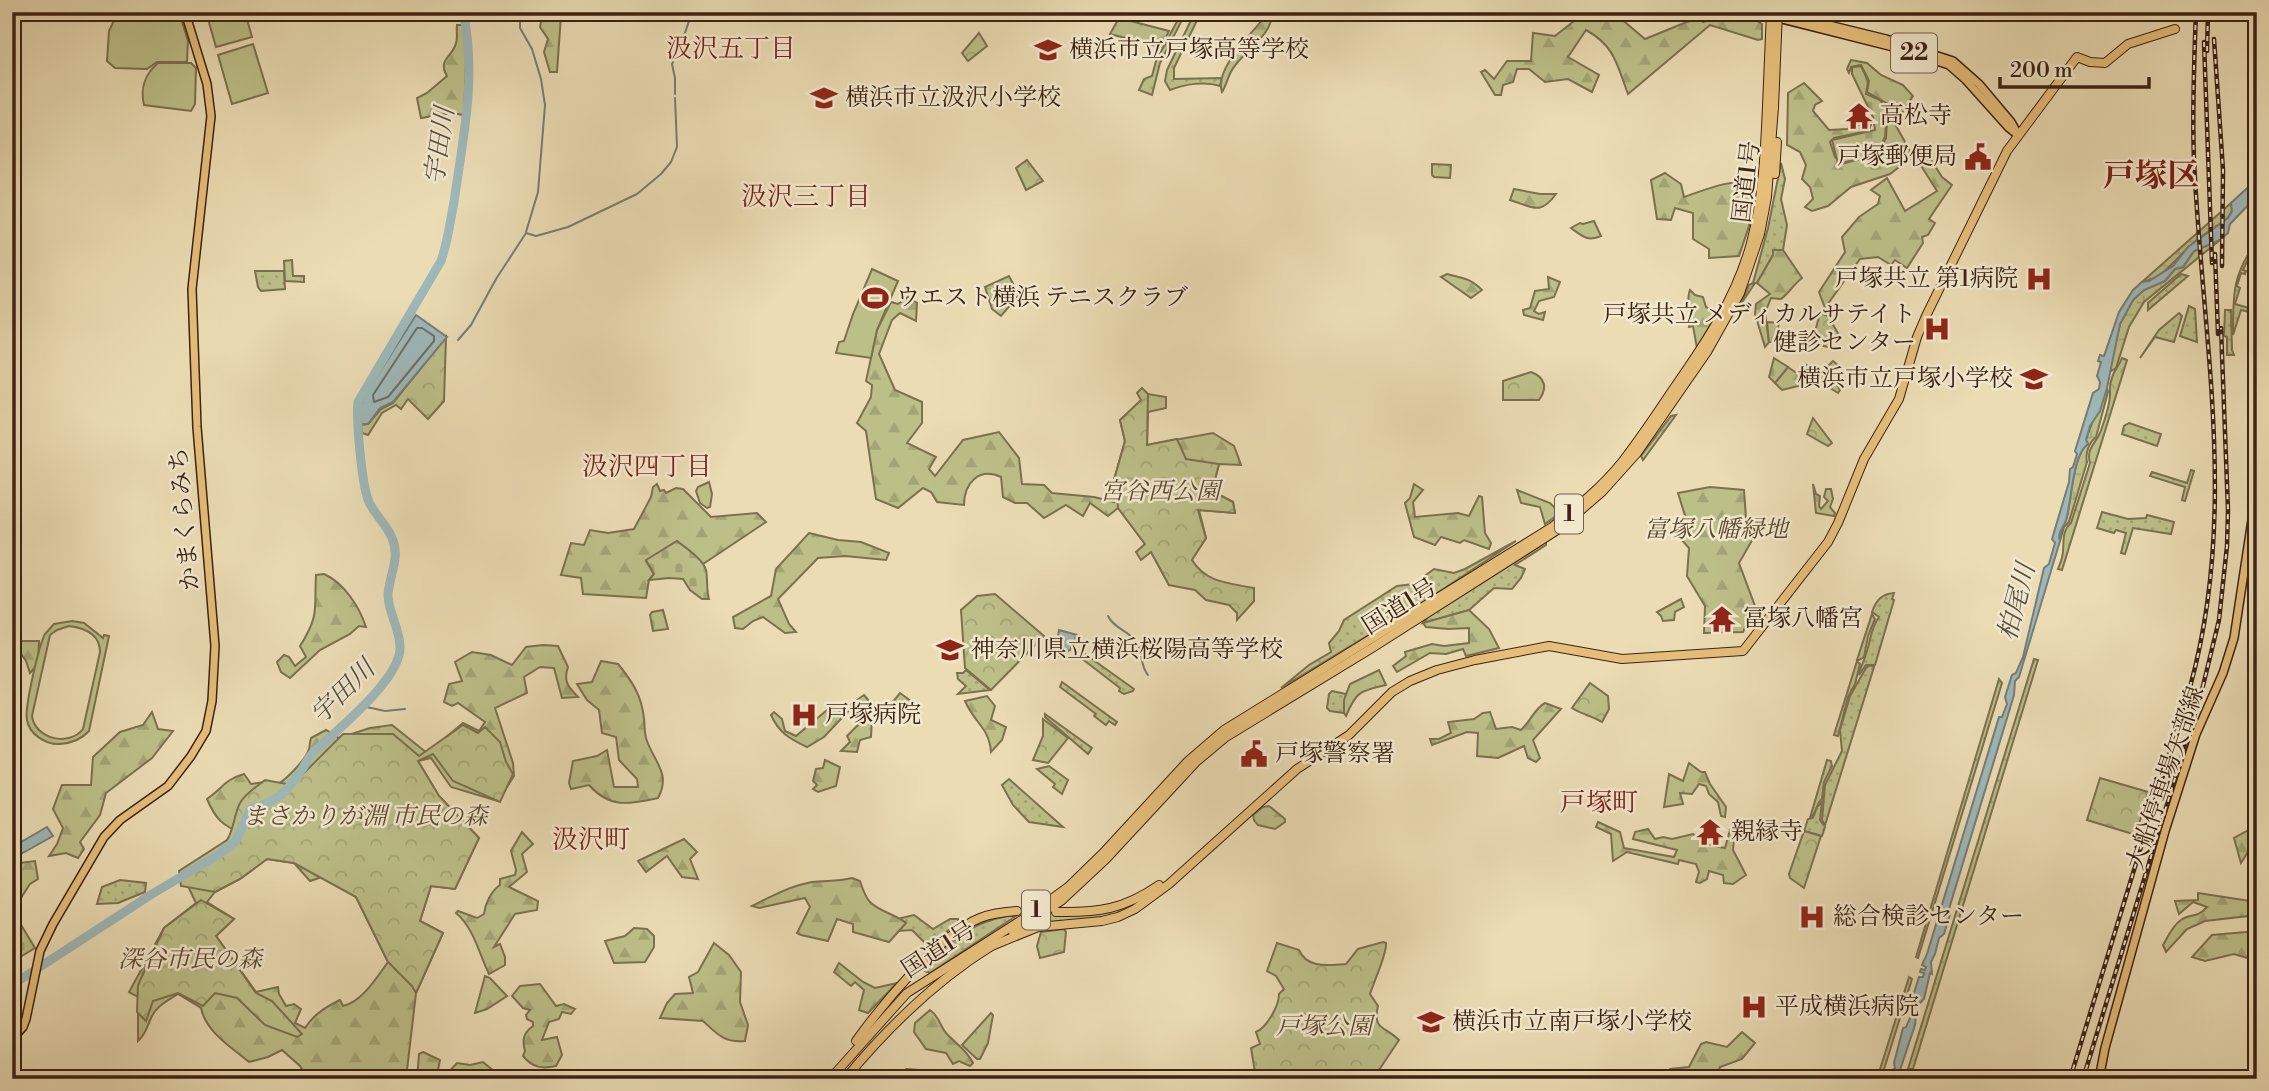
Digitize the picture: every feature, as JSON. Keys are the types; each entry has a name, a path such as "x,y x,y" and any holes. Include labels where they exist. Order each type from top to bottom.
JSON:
{"highway":[{"name":"国道1号","path":"1767,13 1770,106"},
{"name":"国道1号","path":"845,1079 889,1028 928,992 977,955 1061,901 1106,859 1196,762 1226,737 1559,529 1602,492 1637,453 1728,317 1753,259 1765,196 1770,106 1781,14"},
{"name":"国道1号","path":"989,947 1048,925 1085,923 1118,917 1135,909 1169,884 1297,769 1349,735 1392,692 1437,670 1540,647 1557,647 1622,659 1743,651 1828,542 1864,459 1899,399 1926,316 1986,191 2018,135 2077,57 2090,62 2105,63 2128,44 2175,29"},
{"path":"1765,196 1773,187 1778,121"},
{"path":"1759,162 1765,196"},
{"name":"国道1号","path":"833,1076 907,993 1031,914 1068,887 1188,761 1224,730 1552,527 1597,489 1621,463 1712,335 1746,258 1765,196"},
{"name":"国道1号","path":"1056,912 1108,910 1125,904 1150,891 1191,863"},
{"name":"国道1号","path":"833,1076 887,1000 948,939 979,918 999,912 1017,911"}],"main road":[{"name":"かまくらみち","path":"12,1039 23,1027 26,1019 44,940 104,838 120,820 168,786 179,773 206,731 212,701 215,646 197,427 192,289 211,116 207,84 185,12"},
{"name":"22","path":"1767,13 1781,14 1949,65 2018,135"},
{"name":"大船停車場矢部線","path":"2099,1079 2105,1048 2165,831 2196,734 2223,673 2234,638 2257,487"}],"green space":[{"path":"118,12 179,12 188,41 187,62 157,62 147,69 115,68 107,61 109,31"},
{"path":"206,12 245,12 252,37 216,47"},
{"path":"543,12 560,12 561,15 557,72 550,72 544,52 548,39 540,27"},
{"path":"1182,12 1186,12 1160,63 1152,95 1139,90 1144,79 1152,76 1156,61"},
{"path":"1195,12 1201,12 1174,68 1174,79 1222,78 1220,86 1195,84 1170,90 1165,81 1167,70"},
{"path":"1265,12 1273,12 1268,29 1239,60 1222,92 1221,83 1228,64 1262,20"},
{"path":"1576,12 1613,12 1645,39 1699,17 1703,22 1710,19 1713,12 1742,12 1762,24 1762,39 1710,25 1628,94 1618,65 1609,50 1586,30 1568,57 1599,75 1592,92 1568,79 1545,82 1529,69 1517,69 1513,82 1503,85 1501,95 1495,95 1481,72 1485,70 1494,79 1507,61 1531,61 1533,33 1555,36 1579,17"},
{"path":"1119,18 1169,31 1161,47 1110,34"},
{"path":"457,25 463,25 467,39 464,115 451,113 421,118 417,98 447,76 444,66 456,43"},
{"path":"979,33 987,46 968,61 962,53"},
{"path":"253,44 268,93 232,104 218,55"},
{"path":"1851,60 1867,63 1881,75 1903,85 1913,96 1895,124 1914,158 1890,174 1851,187 1828,206 1812,211 1805,207 1813,199 1810,187 1802,179 1806,165 1800,152 1787,145 1788,93 1804,83 1822,101 1815,105 1813,111 1829,130 1847,129 1868,122 1871,125 1868,131 1834,138 1830,142 1835,157 1842,164 1878,154 1886,138 1888,104 1867,92 1869,81 1861,65 1851,67 1849,73 1847,69"},
{"path":"158,63 191,63 196,68 195,104 191,111 144,105 145,82"},
{"path":"1861,66 1868,81 1866,94 1880,100 1887,110 1885,137 1877,154 1838,164 1832,140 1875,130 1873,117 1852,74 1852,67"},
{"path":"1930,158 1942,177 1952,185 1929,219 1935,223 1928,235 1922,237 1923,243 1907,268 1895,260 1891,265 1878,257 1860,259 1825,308 1819,292 1845,252 1842,237 1859,217 1878,204 1880,196 1871,190 1887,178 1905,211 1937,191 1918,161"},
{"path":"1027,160 1043,181 1026,190 1016,168"},
{"path":"1781,163 1785,179 1781,199 1787,225 1783,250 1773,250 1773,255 1757,283 1741,304 1749,285 1753,283 1768,228"},
{"path":"1432,164 1451,165 1450,178 1434,177"},
{"path":"1665,173 1681,184 1684,197 1727,184 1754,183 1749,226 1739,256 1709,258 1709,249 1693,239 1693,213 1675,208 1671,220 1657,219 1651,180"},
{"path":"1514,189 1556,194 1545,205 1536,208 1510,200"},
{"path":"2231,203 2232,211 2228,218 2196,240 2161,274 2142,282"},
{"path":"1594,221 1601,236 1596,238 1585,237 1571,228 1580,223"},
{"path":"2220,240 2144,302 2129,327 2116,368 2111,371 2120,324 2133,300 2144,290 2165,281 2175,269 2183,267 2194,251"},
{"path":"2257,241 2243,270 2246,271 2245,274 2241,273 2235,304 2249,308 2253,296 2257,297 2257,314 2241,310 2233,335 2233,308 2238,275"},
{"path":"1773,250 1783,250 1802,278 1781,299 1771,298 1765,313 1769,342 1765,347 1755,314 1756,304 1770,294 1757,283 1773,255"},
{"path":"292,260 293,276 304,276 304,282 285,281 284,261"},
{"name":"ウエスト横浜 テニスクラブ","path":"872,269 898,281 877,330 871,358 836,353 839,342 844,341"},
{"path":"255,271 284,271 285,289 261,291"},
{"path":"1447,274 1469,281 1482,290 1471,298 1441,277"},
{"path":"2181,274 2188,276 2148,310 2148,303"},
{"path":"1009,276 1019,295 1001,316 992,309 985,287"},
{"path":"1548,277 1560,282 1554,297 1539,301 1534,311 1539,314 1545,312 1543,320 1524,315 1523,310 1530,308 1535,291 1549,289"},
{"path":"1690,290 1703,297 1706,307 1717,313 1697,348 1693,326 1689,327"},
{"path":"908,297 917,303 916,321 900,313 892,320 879,354 895,390 922,402 922,423 907,443 936,457 929,469 935,476 963,440 999,432 1019,458 1022,484 1044,485 1052,493 1114,502 1117,492 1112,487 1125,441 1120,420 1148,394 1166,397 1166,408 1148,412 1147,445 1213,433 1234,446 1241,465 1219,464 1212,491 1233,502 1235,513 1199,510 1206,538 1190,562 1169,585 1151,552 1118,508 1108,516 1090,503 1083,516 1066,505 1044,518 1027,503 1015,503 1003,497 1001,477 993,474 974,479 967,490 964,505 937,502 931,492 923,488 898,508 876,499 866,431 857,423 871,397 872,385 866,381 877,330 891,302 898,304"},
{"path":"2189,306 2195,309 2197,342 2180,336"},
{"path":"2225,310 2231,310 2234,355 2227,355 2227,337 2224,336"},
{"path":"1820,313 1828,316 1839,335 1832,348 1812,343"},
{"path":"2179,313 2182,316 2174,342 2155,337 2140,358 2159,330"},
{"path":"1767,322 1779,323 1775,342 1769,342"},
{"path":"446,337 444,401 428,419 408,399 401,409 396,405 382,413 368,435 362,433 361,425 368,424 381,409 393,403"},
{"path":"1774,358 1788,367 1775,383 1769,377"},
{"path":"2122,358 2127,360 2062,570 2058,569 2065,532 2071,523 2090,463 2090,450 2100,433 2106,414 2111,380"},
{"path":"1833,361 1840,367 1832,376 1840,390 1838,393 1819,381 1782,390 1775,383 1788,367 1795,372 1803,370 1807,365 1823,371"},
{"path":"1531,372 1544,383 1544,391 1539,400 1503,400 1503,381"},
{"name":"宮谷西公園","path":"1142,388 1148,394 1147,445 1177,439 1186,459 1219,464 1212,491 1233,502 1235,513 1198,510 1206,538 1192,560 1211,578 1254,588 1254,601 1237,620 1237,613 1229,605 1206,600 1195,590 1169,585 1151,552 1141,560 1136,552 1145,544 1118,508 1117,492 1112,487 1125,441 1120,420 1141,400 1137,393"},
{"path":"2107,388 2096,437 2088,448 2087,462 2069,522 2064,527 2060,541 2079,458 2088,444 2088,433"},
{"path":"1676,415 1643,460 1641,456 1671,416"},
{"path":"1813,418 1832,443 1828,446 1807,434"},
{"path":"2129,423 2161,434 2157,446 2122,434 2124,426"},
{"path":"2191,470 2194,471 2185,501 2182,500 2185,487 2150,476 2152,472 2187,483"},
{"path":"709,482 712,494 710,507 707,508 700,503 696,491 698,487"},
{"path":"657,484 660,491 664,490 666,493 676,488 683,489 711,517 757,513 766,522 703,564 677,541 646,561 654,574 649,580 646,598 583,594 581,578 561,575 571,543 584,545 590,530 608,533 634,529 651,497 653,487"},
{"path":"1414,484 1423,490 1413,502 1415,517 1458,513 1469,516 1479,496 1482,497 1485,533 1491,543 1489,549 1464,540 1460,543 1441,537 1435,545 1414,537 1405,503 1410,498"},
{"path":"1813,484 1816,494 1820,496 1821,509 1828,501 1824,497 1826,489 1831,489 1833,499 1830,507 1835,513 1834,516 1816,513"},
{"name":"富塚八幡緑地","path":"1710,487 1744,490 1746,518 1754,537 1739,563 1755,606 1743,632 1704,633 1705,606 1687,576 1689,548 1673,530 1686,519 1678,493"},
{"path":"1517,490 1550,503 1560,513 1545,524 1540,507 1521,503"},
{"path":"2102,512 2128,519 2146,518 2147,515 2174,522 2171,534 2133,528 2125,554 2121,553 2126,533 2097,528"},
{"path":"809,533 861,542 889,553 886,560 845,556 818,558 778,599 789,624 796,632 785,633 763,617 743,629 735,628 733,617 771,596 776,569"},
{"path":"677,541 704,566 709,599 702,599 690,590 683,579 649,580 654,574 646,560"},
{"path":"1516,541 1425,601 1281,688 1309,665 1331,652 1329,643 1344,620 1397,586 1414,584 1434,569 1454,573 1465,569"},
{"path":"1546,542 1546,545 1515,565 1525,569 1512,589 1494,588 1469,610 1423,623 1428,617"},
{"path":"324,574 338,583 350,596 366,627 359,626 320,650 290,678 281,672 277,662 284,655 289,657 295,666 306,657 300,646 313,619 316,575"},
{"path":"1894,593 1875,665 1866,665 1859,675 1879,617 1872,612 1877,601"},
{"path":"995,594 1044,636 991,690 965,668 961,610 977,596"},
{"path":"1681,599 1684,607 1675,612 1674,620 1663,621 1657,612"},
{"path":"663,610 668,629 653,631 650,615"},
{"path":"1469,610 1489,629 1499,648 1466,656 1463,649 1446,654 1430,653 1397,672 1393,666 1406,656 1405,652 1432,644 1444,646 1469,643 1469,628 1426,627 1423,623"},
{"path":"1872,614 1875,619 1864,657 1857,660"},
{"path":"72,621 84,623 103,638 104,635 109,636 89,731 83,737 60,744 39,738 31,730 27,720 39,651 45,634 54,624","holes":["69,626 94,636 100,652 83,729 70,738 53,738 39,730 32,716 50,635"]},
{"path":"18,641 39,641 38,664 30,673 26,661 15,645"},
{"path":"558,646 568,667 567,684 578,697 562,698 554,668 540,667 524,677 527,693 495,708 513,763 514,776 498,801 451,787 431,758 418,761 439,796 479,838 455,889 431,886 420,921 443,933 416,993 407,1070 390,1079 308,1079 300,1066 282,1050 249,1062 214,1032 201,1008 178,994 157,1009 138,1041 138,997 129,992 164,928 196,903 186,882 243,833 220,821 207,799 228,781 244,774 251,784 278,784 304,758 311,738 326,730 339,738 370,728 392,725 427,753 463,723 479,731 485,722 458,703 452,706 444,702 449,684 462,681 455,662 472,652 491,655 512,665 526,647","holes":["267,859 294,863 310,881 325,876 356,897 388,962 356,1000 343,1006 340,1000 330,1005 316,1015 305,1028 295,1023 301,1009 294,1004 286,1006 278,987 256,992 216,936 234,919 207,902 215,892 240,879"]},
{"path":"1085,654 1134,689 1133,691 1124,694 1119,691 1120,688 1081,658"},
{"path":"2034,659 2038,660 1913,1069 1908,1069"},
{"path":"601,661 618,664 639,696 646,738 662,775 662,790 658,798 621,803 605,798 589,785 571,789 569,783 573,761 597,756 607,750 614,787 638,787 637,779 619,760 616,737 602,733 599,710 587,700 577,684 592,682"},
{"path":"1857,661 1860,664 1855,684 1848,697 1838,736 1834,735"},
{"path":"1870,665 1874,667 1825,825 1822,820 1825,785 1842,751 1840,730 1850,696"},
{"path":"966,670 990,690 958,694 966,686 958,679 957,673"},
{"path":"1379,670 1386,685 1357,696 1346,716 1344,700 1350,684"},
{"path":"1999,679 2002,683 1918,958 1916,957"},
{"path":"1062,682 1117,722 1115,725 1109,721 1106,725 1094,716 1096,714 1060,687"},
{"path":"1590,683 1608,696 1609,709 1602,722 1572,708"},
{"path":"1332,691 1346,694 1344,713 1327,708"},
{"path":"900,693 912,702 898,722 886,710"},
{"path":"864,695 884,719 872,719 871,737 860,740 857,752 841,751 850,742 847,736 865,718 854,705 824,737 807,747 786,735 771,715 774,712 782,719 785,731 796,736 833,705 840,712"},
{"path":"987,696 995,706 991,720 1006,727 1002,740 991,752 985,731 965,701"},
{"path":"1545,703 1561,709 1533,740 1540,758 1536,762 1528,758 1524,746 1498,758 1477,756 1478,733 1467,732 1432,745 1430,739 1439,739 1451,733 1448,722 1474,719 1483,713 1490,712 1496,729 1512,727 1521,730"},
{"path":"152,712 158,729 173,731 152,758 106,793 100,815 80,842 84,849 78,858 66,853 49,856 63,828 53,809 62,785 91,785 93,757 120,732 143,725"},
{"path":"1045,714 1092,748 1088,754 1045,717"},
{"path":"1043,719 1068,738 1048,763 1033,760 1043,736"},
{"name":"まさかりが淵 市民の森","path":"463,725 478,733 485,727 500,742 513,774 500,802 453,781 433,754 418,761 439,796 479,838 455,889 431,886 420,921 443,933 416,993 388,962 356,897 294,863 267,859 240,879 215,892 181,886 179,871 227,840 240,803 248,794 265,780 292,785 343,734 393,734 419,756"},
{"path":"825,760 840,767 836,786 818,792 813,789 817,785 813,781 816,769 823,768"},
{"path":"1827,760 1831,761 1832,766 1824,782 1822,799 1810,818"},
{"path":"1689,763 1705,772 1726,807 1725,817 1721,816 1718,802 1709,794 1706,786 1699,784 1692,794 1680,793 1683,804 1664,807 1669,774 1683,781"},
{"path":"1049,766 1068,780 1062,794 1053,787 1055,784 1037,769"},
{"path":"2100,778 2148,792 2136,835 2087,820"},
{"path":"1009,779 1063,827 1029,822 1013,805 1002,785"},
{"path":"1822,802 1820,820 1825,827 1822,836 1804,831 1808,819 1813,818"},
{"path":"1269,806 1285,819 1285,822 1275,829 1258,825 1254,820 1253,815"},
{"path":"2257,817 2257,837 2241,863 2234,838 2252,828"},
{"path":"1598,822 1620,832 1624,848 1674,857 1677,850 1633,839 1635,832 1648,829 1655,839 1672,839 1693,834 1705,844 1725,848 1730,830 1735,831 1733,850 1746,875 1733,884 1724,883 1723,875 1709,871 1707,879 1700,883 1696,882 1699,872 1696,864 1679,860 1678,864 1627,852 1613,861 1611,834 1596,827"},
{"path":"1804,831 1821,836 1804,888 1790,878 1789,874"},
{"path":"522,832 533,844 522,854 527,872 509,887 538,901 537,910 515,914 494,947 500,944 505,965 489,974 472,934 456,913 458,911 477,918 484,914 489,898 500,885 500,879 515,875 511,851"},
{"path":"684,839 697,852 690,859 698,879 682,877 667,856 646,872 638,861"},
{"path":"35,861 38,879 30,884 12,912 12,864"},
{"path":"852,878 860,881 870,902 906,923 889,942 853,932 853,924 837,919 828,941 797,933 810,907 805,898 759,908 752,906 804,884"},
{"path":"120,880 146,883 145,892 118,903 97,904 102,887"},
{"path":"2198,893 2257,902 2257,915 2205,921 2187,929 2166,952 2163,945 2175,925 2207,907 2193,902 2179,914 2175,901 2198,900"},
{"path":"1145,897 1124,911 1098,918 1044,923 1040,918 1056,907 1057,915"},
{"name":"深谷市民の森","path":"201,900 234,919 216,936 256,993 272,1001 302,1034 297,1037 265,1025 237,998 215,993 203,1006 178,993 153,1001 146,1021 137,1012 138,985 164,928"},
{"path":"15,915 35,948 12,962 12,917"},
{"path":"914,915 933,929 950,919 958,919 958,923 928,946 912,930 899,931 901,918"},
{"path":"1016,916 930,973 922,970 960,935 982,923"},
{"path":"634,928 647,929 654,936 654,947 645,962 614,963 605,941 625,936"},
{"path":"1064,929 1064,952 1040,958 1037,946 1041,932"},
{"path":"2257,931 2257,961 2234,954 2205,961 2192,957 2212,935"},
{"path":"714,943 729,955 741,972 740,1002 748,1025 745,1041 732,1041 722,1037 703,1021 660,1018 675,994 693,993 689,977 698,972"},
{"name":"戸塚公園","path":"1277,943 1299,950 1313,963 1326,965 1346,964 1358,949 1386,943 1384,954 1370,994 1378,1006 1378,1024 1399,1040 1373,1079 1315,1079 1300,1076 1299,1079 1249,1079 1245,1073 1255,1072 1251,1048 1260,1044 1256,1032 1272,1016 1279,994 1284,989 1276,976 1267,971"},
{"path":"839,963 875,988 897,983 868,1013 859,1010 864,990 855,982 851,986 834,972"},
{"path":"485,976 507,996 475,1013"},
{"path":"1909,977 1912,979 1881,1079 1877,1079"},
{"path":"540,984 556,1006 564,1004 575,1009 571,1014 562,1012 559,1019 549,1022 542,1040 557,1037 562,1055 556,1066 551,1067 534,1065 523,1056 524,1037 533,1022 527,1019 526,1015 530,1010 523,1008 512,996 520,986"},
{"path":"930,1010 946,1033 968,1054 973,1063 970,1066 959,1061 953,1064 946,1053 926,1049 914,1032 915,1023"},
{"path":"991,1013 993,1015 988,1043 980,1059 977,1059 962,1045"},
{"path":"1742,1032 1755,1043 1742,1059 1720,1067 1715,1079 1664,1079 1670,1069 1689,1067 1701,1044 1706,1042 1727,1047"},
{"path":"423,1052 440,1060 438,1070 447,1074 457,1063 470,1065 483,1062 499,1079 417,1079 419,1054"},
{"path":"906,1069 919,1070 932,1079 905,1079"}],"water":[{"path":"2257,179 2257,196 2230,224 2228,233 2220,240 2194,251 2183,267 2175,269 2165,281 2144,290 2133,300 2120,324 2107,388 2100,411 2090,426 2086,440 2088,444 2076,468 2066,520 2059,536 2060,541 2019,677 2015,681 2014,695 1949,909 1951,911 1944,934 1939,938 1931,962 1932,974 1930,973 1924,999 1917,1006 1915,1025 1897,1079 1889,1079 1895,1068 1903,1028 1911,1016 1909,1008 1919,977 1923,977 1924,973 1920,972 1926,967 1922,965 1999,717 2002,717 2007,704 2005,697 2012,675 2016,673 2023,657 2044,568 2049,564 2055,543 2052,539 2069,482 2070,469 2077,454 2075,451 2093,393 2099,389 2097,376 2100,355 2104,356 2119,312 2133,290 2142,282 2149,281 2173,266 2188,247 2228,218 2232,211 2231,203"},
{"path":"416,315 447,337 393,402 380,408 368,424 361,424 361,404 367,392"},
{"path":"1059,630 1077,635 1070,650 1055,658"},
{"path":"47,827 53,836 21,854 16,845"}],"waterway":[{"name":"宇田川","path":"12,985 236,841 250,809 275,799 286,790 311,754 380,688 398,660 399,640 388,595 395,560 394,545 390,533 366,494 360,454 358,402 441,261 454,202 467,107 469,60 463,12"},
{"path":"520,12 520,28 532,49 545,105 538,192 526,232"},
{"path":"675,94 672,64 692,12"},
{"path":"458,340 471,325 496,279 526,233 536,236 568,227 637,194 661,174 671,162 677,147 675,98"},
{"path":"1108,616 1137,643 1148,675"},
{"path":"362,706 385,711 405,709"}],"tunnel":[{"path":"1017,911 1039,911"}],"railway":[{"path":"2070,1079 2190,687 2205,621 2215,490 2209,359 2193,142 2196,12"},
{"path":"2207,51 2208,12"},
{"path":"2214,39 2223,170 2222,266"},
{"path":"2204,42 2212,263"},
{"path":"2215,254 2218,334"},
{"path":"2083,1079 2202,690 2219,620 2228,510 2221,328"}],"place":[{"name":"横浜市立戸塚高等学校","path":"1048,50"},
{"name":"横浜市立汲沢小学校","path":"824,98"},
{"name":"高松寺","path":"1859,116"},
{"name":"戸塚郵便局","path":"1978,157"},
{"name":"戸塚共立 第1病院","path":"2039,279"},
{"name":"ウエスト横浜 テニスクラブ","path":"875,298"},
{"name":"戸塚共立 メディカルサテイト 健診センター","path":"1937,329"},
{"name":"横浜市立戸塚小学校","path":"2034,379"},
{"name":"冨塚八幡宮","path":"1722,619"},
{"name":"神奈川県立横浜桜陽高等学校","path":"950,650"},
{"name":"戸塚病院","path":"804,715"},
{"name":"戸塚警察署","path":"1254,754"},
{"name":"親縁寺","path":"1710,832"},
{"name":"総合検診センター","path":"1812,917"},
{"name":"平成横浜病院","path":"1754,1007"},
{"name":"横浜市立南戸塚小学校","path":"1431,1022"}],"district":[{"name":"汲沢五丁目","path":"731,49"},
{"name":"戸塚区","path":"2151,176"},
{"name":"汲沢三丁目","path":"806,197"},
{"name":"汲沢四丁目","path":"647,467"},
{"name":"戸塚町","path":"1599,803"},
{"name":"汲沢町","path":"591,840"}],"water label":[{"name":"柏尾川","path":"2017,602"}]}
